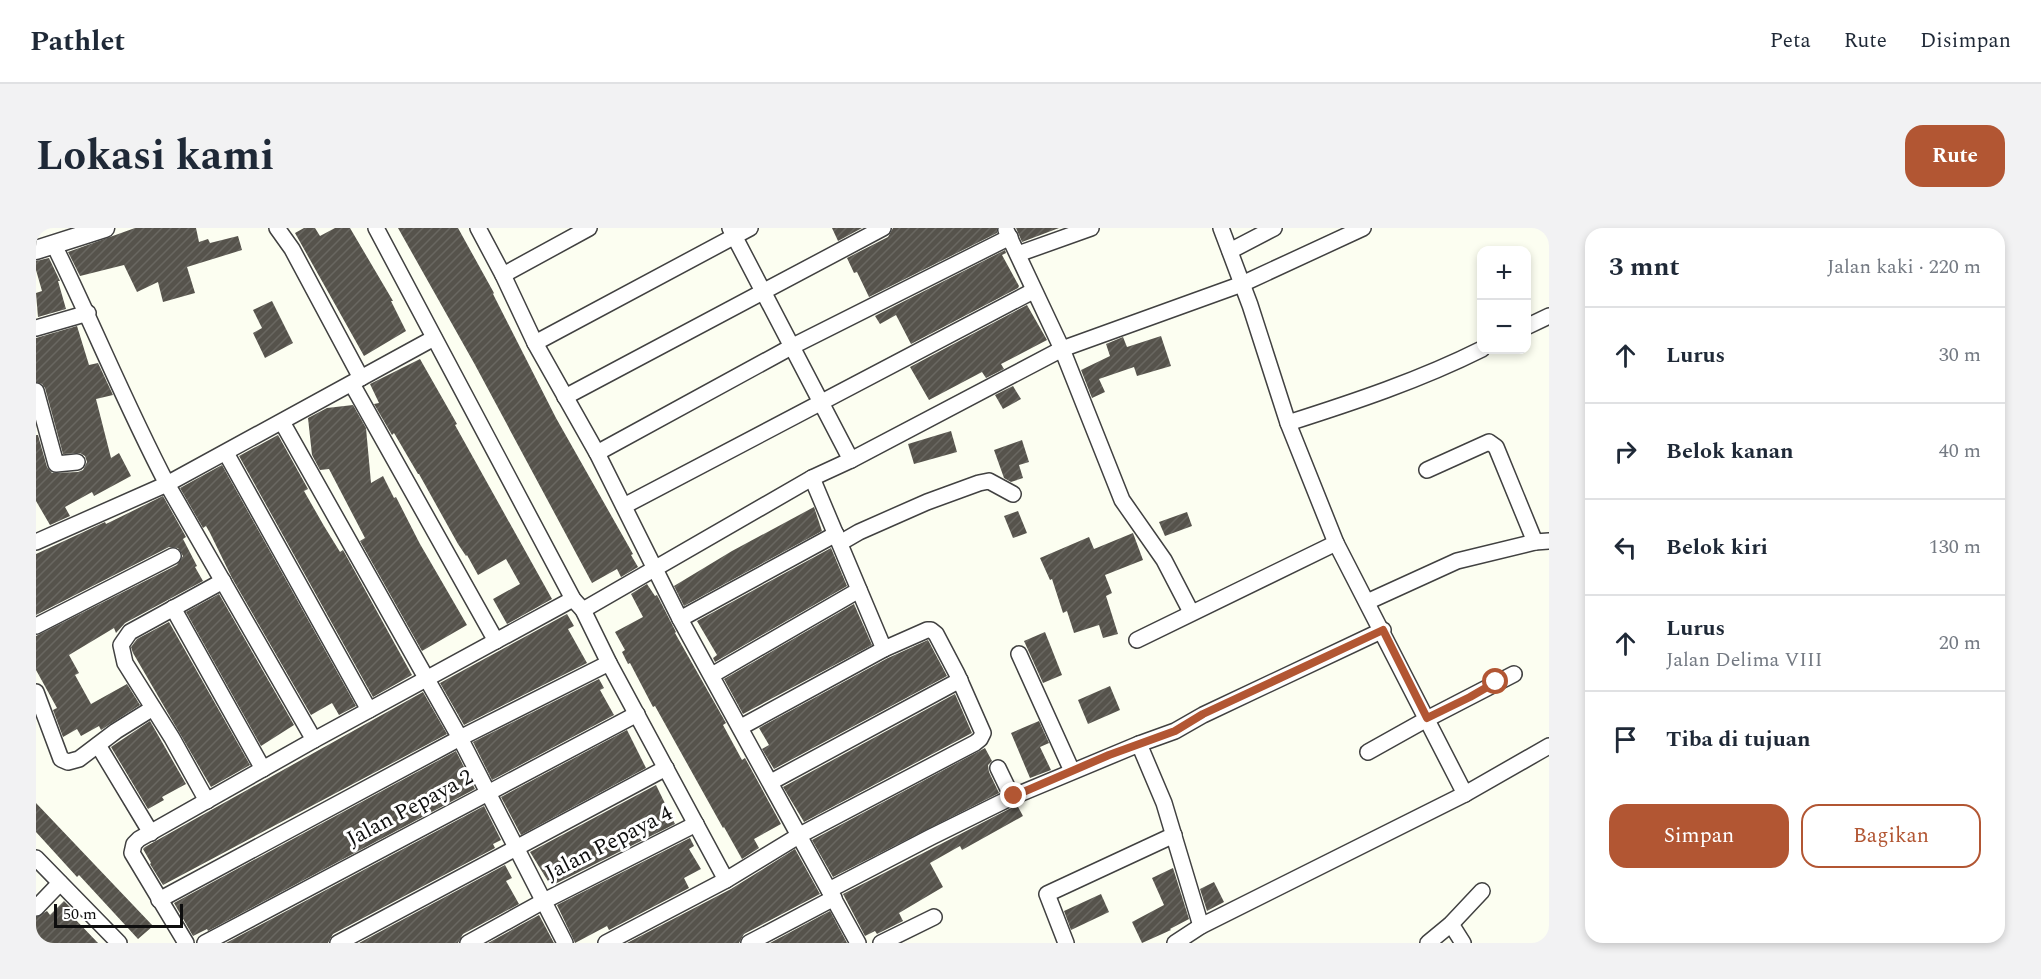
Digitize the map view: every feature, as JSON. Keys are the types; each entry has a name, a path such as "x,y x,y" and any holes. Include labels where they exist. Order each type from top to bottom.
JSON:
{"street":[{"path":"36,250 105,228"},
{"path":"277,228 291,249 357,381 496,641"},
{"path":"376,228 726,880"},
{"path":"478,228 503,274 535,343 597,453 680,619 858,943"},
{"path":"503,274 589,228"},
{"path":"535,343 732,232 750,228"},
{"path":"565,397 884,228"},
{"path":"1018,254 1091,228"},
{"path":"1221,228 1288,423 1336,543 1383,630 1465,794"},
{"path":"1230,251 1274,228"},
{"path":"186,943 132,853 134,844 139,839 496,641 656,569 812,478 851,460 1062,349 1242,284 1363,228"},
{"path":"732,232 851,460"},
{"path":"597,453 793,346 1008,233 1033,291 1062,349 1122,500 1164,560 1191,612"},
{"path":"54,245 88,313 141,435 314,740"},
{"path":"624,506 1033,291"},
{"path":"36,328 88,313"},
{"path":"1531,325 1549,316"},
{"path":"38,537 167,484 434,338"},
{"path":"1288,423 1347,405 1435,371 1477,351"},
{"path":"36,391 56,464 77,462"},
{"path":"282,422 460,738 565,943"},
{"path":"1367,602 1457,561 1542,542 1493,444 1489,442 1427,470"},
{"path":"226,453 369,710"},
{"path":"812,478 884,649"},
{"path":"680,619 838,538 859,532 979,483 989,481 1013,494"},
{"path":"1137,640 1336,543"},
{"path":"36,626 173,556"},
{"path":"207,801 172,738 125,663 121,645 130,632 223,581"},
{"path":"712,675 860,590"},
{"path":"173,608 263,769"},
{"path":"606,943 726,880 800,835 980,739 982,733 960,680 936,634 931,630 884,649 741,727"},
{"path":"749,943 931,837 1072,771 1175,731 1203,714 1383,630"},
{"path":"1019,654 1072,771"},
{"path":"159,900 460,738 609,663"},
{"path":"1368,752 1427,718 1514,674"},
{"path":"771,782 960,680"},
{"path":"36,692 40,712 62,759 68,762 74,761 98,746 153,708"},
{"name":"Jalan Pepaya 2","path":"205,943 636,714"},
{"path":"1139,744 1164,803 1201,926"},
{"path":"98,746 151,833"},
{"path":"1177,943 1201,926 1465,794 1549,746"},
{"path":"338,943 666,768"},
{"path":"998,768 1012,798"},
{"name":"Jalan Pepaya 4","path":"468,943 542,902 696,824"},
{"path":"1066,943 1047,894 1174,835"},
{"path":"36,858 114,942"},
{"path":"36,908 60,883"},
{"path":"1428,943 1451,924 1482,891"},
{"path":"881,943 934,917"},
{"path":"1451,924 1463,943"}],"building":[{"path":"135,228 196,228 199,242 208,239 210,243 238,236 242,250 187,267 195,293 163,302 158,282 137,292 124,265 80,276 68,252"},
{"path":"304,228 315,228 320,236 335,228 350,228 393,301 391,301 406,331 364,356 295,233"},
{"path":"398,228 458,228 494,293 556,418 633,554 631,555 638,567 621,577 617,569 592,583 474,363"},
{"path":"832,228 862,228 838,241"},
{"path":"893,228 997,228 997,233 869,297 857,272 854,273 847,258 888,237"},
{"path":"1016,228 1059,228 1022,242"},
{"path":"1005,250 1006,253 1002,255 1018,288 911,344 896,315 880,324 875,316"},
{"path":"49,258 60,281 58,281 66,309 38,317 36,293 42,291 36,261"},
{"path":"272,301 293,343 265,358 253,333 262,328 253,310"},
{"path":"1027,305 1047,340 1001,364 1004,369 986,378 982,372 929,400 910,367"},
{"path":"77,326 89,365 98,363 113,395 96,399 111,458 119,453 131,476 94,496 92,492 65,507 70,516 50,525 36,501 36,435 38,435 47,467 52,473 78,472 83,470 87,462 85,456 80,453 63,454 45,388 36,382 36,338"},
{"path":"1161,336 1171,366 1137,376 1134,367 1099,379 1105,392 1092,398 1081,370 1110,356 1106,344 1123,337 1127,347"},
{"path":"420,359 552,599 507,624 493,599 520,584 506,559 478,575 419,474 374,404 379,403 370,384"},
{"path":"1013,386 1021,399 1003,409 995,395"},
{"path":"353,405 366,428 371,483 383,476 467,625 422,651 360,541 365,538 329,469 320,470 312,455 308,418 327,408"},
{"path":"951,431 957,452 914,464 908,444"},
{"path":"278,435 308,489 304,491 340,552 343,550 412,675 373,697 239,456"},
{"path":"1022,440 1029,462 1019,465 1023,478 1011,482 1004,478 994,450"},
{"path":"222,465 356,706 339,715 332,703 311,715 232,578 206,526 203,528 180,488"},
{"path":"163,496 186,537 183,539 203,581 125,623 116,633 114,628 69,655 79,673 75,675 91,704 127,684 140,705 101,730 99,726 81,736 77,729 63,737 53,710 57,708 36,670 36,636 177,565 183,556 178,548 169,547 36,615 36,554"},
{"path":"814,507 822,531 684,606 674,586 732,551"},
{"path":"1018,511 1027,533 1013,538 1004,516"},
{"path":"1187,512 1192,526 1165,536 1159,522"},
{"path":"1133,533 1143,560 1105,575 1112,593 1106,596 1118,634 1103,638 1099,625 1074,633 1067,611 1063,613 1052,579 1050,580 1040,558 1089,537 1094,549"},
{"path":"831,548 847,586 715,662 713,658 717,655 697,621"},
{"path":"647,584 655,596 657,595 675,633 726,723 723,725 742,760 745,758 781,824 754,839 759,848 742,859 655,706 653,707 630,663 628,664 622,652 625,650 615,632 643,617 631,594"},
{"path":"219,594 294,725 261,746 186,612"},
{"path":"854,604 872,645 743,714 724,679"},
{"path":"567,614 574,626 568,629 587,663 464,725 440,683"},
{"path":"169,622 250,765 211,787 131,647 137,639"},
{"path":"1045,632 1062,675 1043,683 1024,641"},
{"path":"928,640 947,676 774,769 762,749 769,745 759,728 888,658"},
{"path":"599,679 604,688 600,690 614,715 492,780 473,742"},
{"path":"1110,686 1120,710 1088,724 1078,700"},
{"path":"423,692 447,734 163,885 150,864 143,849 145,847"},
{"path":"955,694 972,733 804,822 783,787"},
{"path":"150,721 186,784 162,797 164,800 148,809 111,747"},
{"path":"1039,721 1049,743 1040,747 1051,770 1030,778 1011,733"},
{"path":"627,730 646,768 521,835 501,797"},
{"path":"985,748 992,761 988,765 989,772 999,793 833,877 812,840"},
{"path":"456,751 475,789 208,931 207,929 193,936 174,903"},
{"path":"656,785 675,824 551,886 530,852"},
{"path":"36,803 153,926 138,939 36,832"},
{"path":"1017,805 1023,816 962,850 960,846 930,863 943,887 899,913 903,921 877,934 875,931 865,936 843,894"},
{"path":"484,806 501,840 493,844 495,848 333,934 328,943 226,943"},
{"path":"690,838 694,846 689,849 701,869 684,878 689,888 609,930 607,926 575,943 557,905"},
{"path":"795,849 820,894 744,934 739,943 627,943 731,889"},
{"path":"505,865 512,878 506,881 519,904 463,934 458,943 359,943"},
{"path":"1173,868 1189,919 1142,943 1132,922 1164,905 1152,878"},
{"path":"1214,882 1224,902 1207,911 1200,889"},
{"path":"1101,894 1109,912 1071,930 1064,911"},
{"path":"64,901 78,915 74,918 98,943 36,943 36,917 47,911 50,915"},
{"path":"830,911 847,943 770,943"},
{"path":"539,915 554,943 488,943"}],"route":[{"path":"1014,796 1109,755 1175,731 1203,714 1383,630 1427,718 1496,682"}]}
